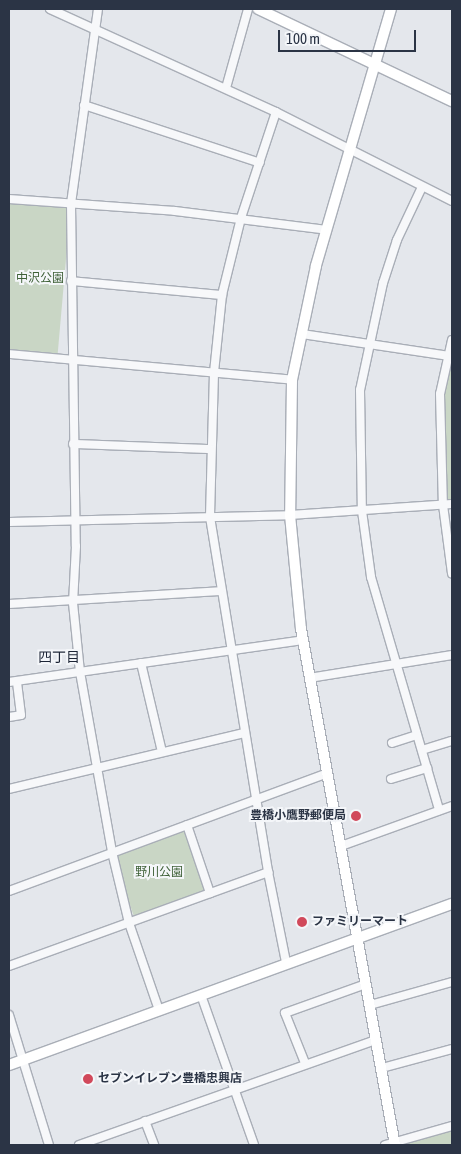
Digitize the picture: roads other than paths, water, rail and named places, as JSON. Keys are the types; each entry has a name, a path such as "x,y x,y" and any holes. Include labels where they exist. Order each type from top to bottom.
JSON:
{"street":[{"path":"50,9 276,112 350,152 452,202"},
{"path":"98,9 71,204 75,519 73,600 80,672 112,852 129,923 159,1010"},
{"path":"226,88 248,9"},
{"path":"258,9 452,101"},
{"path":"391,9 326,230 292,380 290,515 303,640 309,678 328,773 375,1040 382,1068 391,1145 452,1126"},
{"path":"84,104 260,163"},
{"path":"276,112 240,218 222,295 214,373 210,449 210,518 220,591 233,650 244,733 286,962"},
{"path":"422,187 397,240 383,284 360,390 362,511 371,577 439,810"},
{"path":"9,199 240,218 326,230"},
{"path":"71,281 222,295"},
{"path":"302,334 449,356"},
{"path":"452,340 440,394 443,504 452,573"},
{"path":"9,354 292,380"},
{"path":"73,444 210,449"},
{"path":"9,522 290,515 452,504"},
{"path":"9,604 220,591"},
{"path":"9,682 303,640"},
{"path":"309,678 452,655"},
{"path":"141,663 162,752"},
{"path":"9,717 21,715 17,681"},
{"path":"9,789 244,733"},
{"path":"392,743 417,735"},
{"path":"422,750 452,741"},
{"path":"391,778 427,768"},
{"path":"9,891 328,773"},
{"path":"341,846 452,806"},
{"path":"187,825 210,893"},
{"path":"9,966 268,872"},
{"path":"9,1065 286,962 452,904"},
{"path":"370,1005 452,982"},
{"path":"305,1063 285,1012 366,984"},
{"path":"202,994 236,1088 254,1145"},
{"path":"9,1015 49,1145"},
{"path":"79,1145 305,1063 375,1040"},
{"path":"382,1068 452,1049"},
{"path":"145,1121 154,1145"}],"place":[{"name":"豊橋小鷹野郵便局","path":"356,816"},
{"name":"ファミリーマート","path":"302,922"},
{"name":"セブンイレブン豊橋忠興店","path":"88,1079"}],"district":[{"name":"四丁目","path":"59,657"}],"park label":[{"name":"中沢公園","path":"40,279"},
{"name":"野川公園","path":"159,873"}]}
